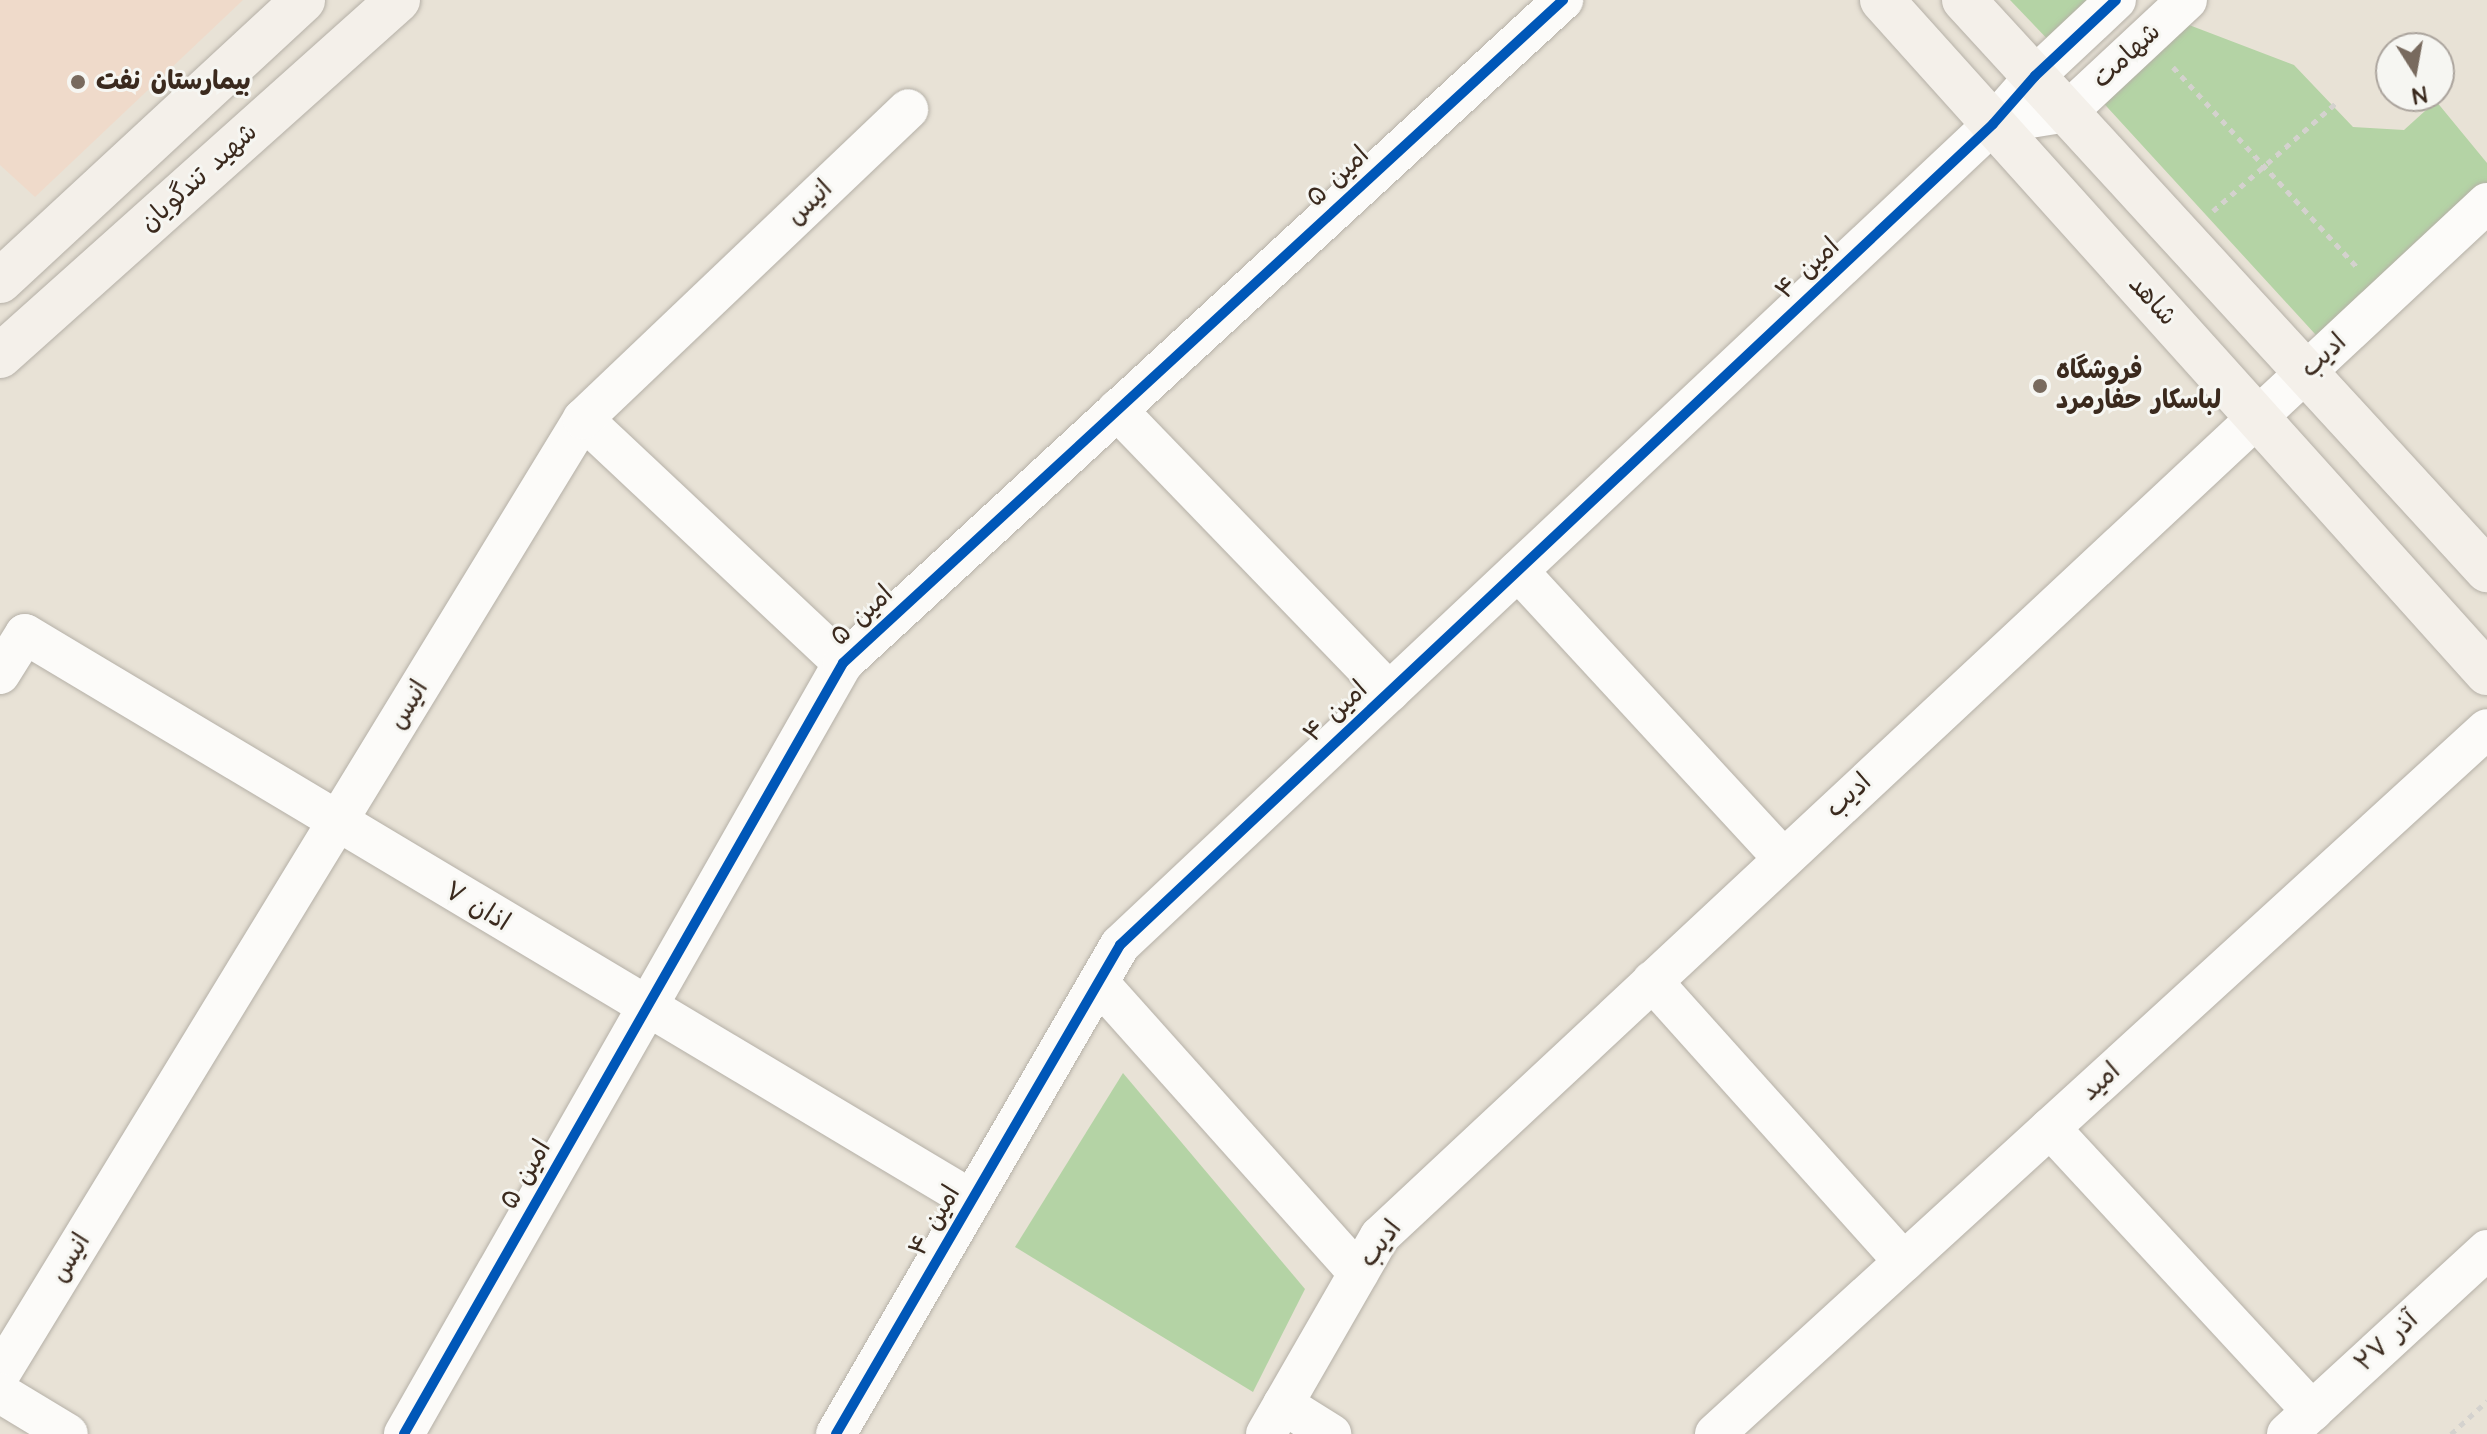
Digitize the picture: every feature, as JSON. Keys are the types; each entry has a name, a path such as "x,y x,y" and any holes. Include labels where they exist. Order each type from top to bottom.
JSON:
{"street":[{"path":"0,281 303,0"},
{"name":"شهید تندگویان","path":"0,356 398,0"},
{"name":"امین ۵","path":"404,1434 843,663 1563,0"},
{"name":"شاهد","path":"1882,0 2487,673"},
{"path":"1964,0 2487,570"},
{"name":"شهامت","path":"1993,124 2035,76 2116,0"},
{"name":"شهامت","path":"2067,112 2187,0"},
{"name":"انیس","path":"0,1374 583,419 908,109"},
{"path":"1993,124 2067,112"},
{"name":"امین ۴","path":"836,1434 1120,945 1993,124"},
{"name":"ادیب","path":"1274,1419 1380,1236 2255,416 2307,373 2487,203"},
{"path":"1117,410 1389,692"},
{"path":"583,419 843,663"},
{"path":"1518,571 1783,858"},
{"name":"اذان ۷","path":"0,674 25,634 646,1009 972,1200"},
{"name":"امید","path":"1715,1434 2487,729"},
{"path":"1652,981 1904,1262"},
{"path":"1099,983 1358,1273"},
{"path":"2050,1128 2299,1422"},
{"name":"آذر ۲۷","path":"2299,1422 2487,1250"},
{"path":"0,1393 68,1434"},
{"path":"1274,1419 1331,1434"}],"path":[{"path":"2146,38 2386,299"},
{"path":"2182,238 2338,101"},
{"path":"2451,1434 2487,1401"}],"shaded area":[{"name":"بیمارستان نفت","path":"0,0 243,0 35,197 0,165"}],"green space":[{"path":"2010,0 2105,0 2055,47"},
{"path":"2176,20 2294,65 2353,127 2404,130 2424,112 2445,112 2487,163 2487,192 2326,346 2097,96"},
{"path":"1123,1073 1305,1289 1253,1392 1015,1247"}],"cycle path":[{"path":"404,1434 843,663 1563,0"},
{"path":"836,1434 1120,945 1993,124 2035,76 2116,0"}],"place":[{"name":"بیمارستان نفت","path":"78,82"},
{"name":"فروشگاه لباسکار حفارمرد","path":"2040,386"}]}
